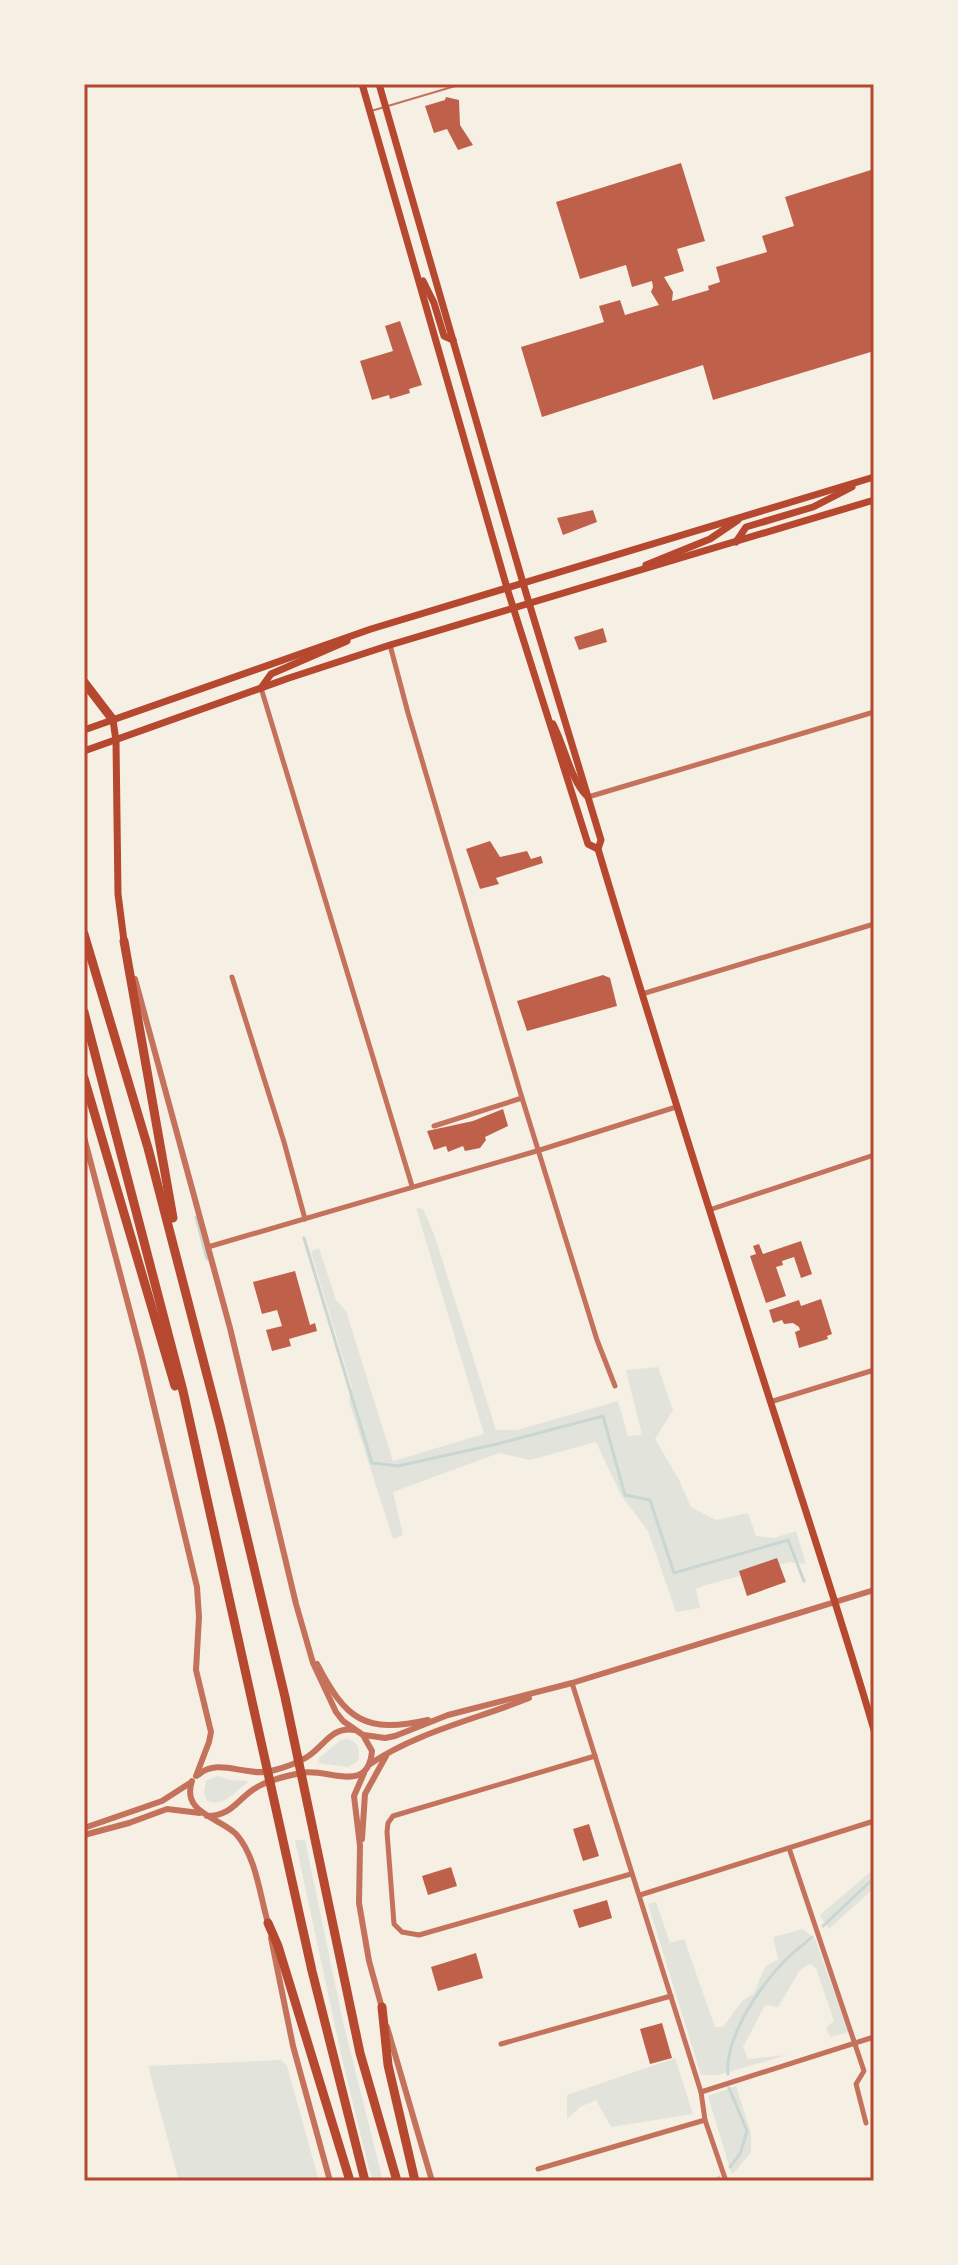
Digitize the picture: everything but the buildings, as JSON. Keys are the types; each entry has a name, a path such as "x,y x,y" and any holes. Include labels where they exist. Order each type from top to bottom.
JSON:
{"highway":[{"path":"84,682 113,720"},
{"path":"84,934 140,1118 186,1288 285,1697 360,2053 397,2181"},
{"path":"124,941 186,1288"},
{"path":"84,1012 135,1201 205,1486 277,1818 365,2181"},
{"path":"84,1078 205,1486"},
{"path":"268,1923 278,1946 350,2181"},
{"path":"382,2007 388,2065 415,2181"}],"main road":[{"path":"362,84 544,708 588,844 598,849"},
{"path":"379,84 529,604 601,840 598,849 676,1107 836,1601 874,1730"},
{"path":"414,265 434,303 444,336 453,340"},
{"path":"84,730 359,634 874,477"},
{"path":"735,542 746,527 813,507 860,481"},
{"path":"84,751 390,645 874,500"},
{"path":"626,575 710,539 741,517"},
{"path":"261,688 271,674 359,634"},
{"path":"544,708 561,739 578,787 588,797"},
{"path":"113,720 118,894 124,941"}],"street":[{"path":"390,645 522,1098 597,1340 615,1386"},
{"path":"261,688 412,1186"},
{"path":"588,797 874,712"},
{"path":"642,994 874,924"},
{"path":"124,941 208,1247 296,1604 318,1678 343,1721 360,1732 372,1747 367,1768 354,1796 360,1846"},
{"path":"232,977 305,1219"},
{"path":"434,1126 522,1098"},
{"path":"208,1247 676,1107"},
{"path":"84,1137 197,1587 196,1670 211,1735 190,1797 204,1814"},
{"path":"709,1210 874,1155"},
{"path":"770,1402 874,1370"},
{"path":"310,1650 337,1699 363,1720 393,1727 551,1689 874,1590"},
{"path":"572,1683 701,2092 705,2120 726,2181"},
{"path":"204,1814 229,1812 253,1790 290,1776 318,1771 348,1778 391,1751 551,1689"},
{"path":"84,1828 172,1797 207,1768 216,1766 248,1773 269,1771 309,1756 338,1730 390,1737 448,1715"},
{"path":"391,1751 382,1761 365,1794 359,1903 369,1961 432,2181"},
{"path":"595,1756 393,1816 387,1832 394,1924 402,1932 419,1935 631,1874"},
{"path":"84,1835 167,1809 180,1808 204,1814 232,1831 245,1847 268,1923 293,2046 330,2181"},
{"path":"640,1895 874,1821"},
{"path":"789,1848 864,2071 856,2084 866,2123"},
{"path":"501,2044 671,1996"},
{"path":"701,2092 874,2037"},
{"path":"538,2169 705,2120"}],"lane":[{"path":"370,112 462,84"}],"shaded area":[{"path":"416,1208 423,1209 434,1234 496,1430 517,1430 618,1401 628,1436 642,1435 626,1370 658,1367 673,1410 655,1439 691,1507 716,1520 748,1513 756,1536 774,1538 796,1531 806,1564 789,1562 703,1586 696,1589 700,1608 676,1612 648,1531 621,1495 596,1442 530,1460 499,1453 393,1492 403,1535 393,1539 349,1401 352,1388 311,1252 319,1248 336,1300 346,1311 393,1461 484,1434"},
{"path":"348,1739 358,1747 358,1761 348,1767 318,1763 319,1758 341,1740"},
{"path":"217,1776 248,1783 224,1800 213,1803 207,1801 204,1793 206,1781"},
{"path":"295,1840 305,1840 343,2022 383,2181 373,2181 368,2165"},
{"path":"874,1869 874,1888 829,1929 820,1915"},
{"path":"656,1902 670,1943 684,1939 715,2027 723,2027 742,2001 754,1993 765,1967 778,1959 773,1937 803,1929 815,1939 849,2032 830,2037 826,2027 834,2021 816,1968 810,1964 800,1970 778,2007 765,2005 743,2047 748,2059 787,2055 718,2075 701,2075 648,1904"},
{"path":"675,2058 693,2114 611,2127 596,2100 580,2107 567,2119 567,2095"},
{"path":"281,2060 287,2066 319,2181 179,2181 148,2066"},
{"path":"736,2086 751,2133 751,2152 732,2175 708,2096"}],"waterway":[{"path":"196,1217 207,1259"},
{"path":"304,1238 372,1463 398,1466 603,1416 625,1495 650,1500 674,1573 788,1540 804,1581"},
{"path":"823,1926 874,1878"},
{"path":"728,2074 731,2046 752,2003 770,1977 812,1937"},
{"path":"729,2088 747,2131 740,2154 730,2167"},
{"path":"714,2181 719,2177"}]}
